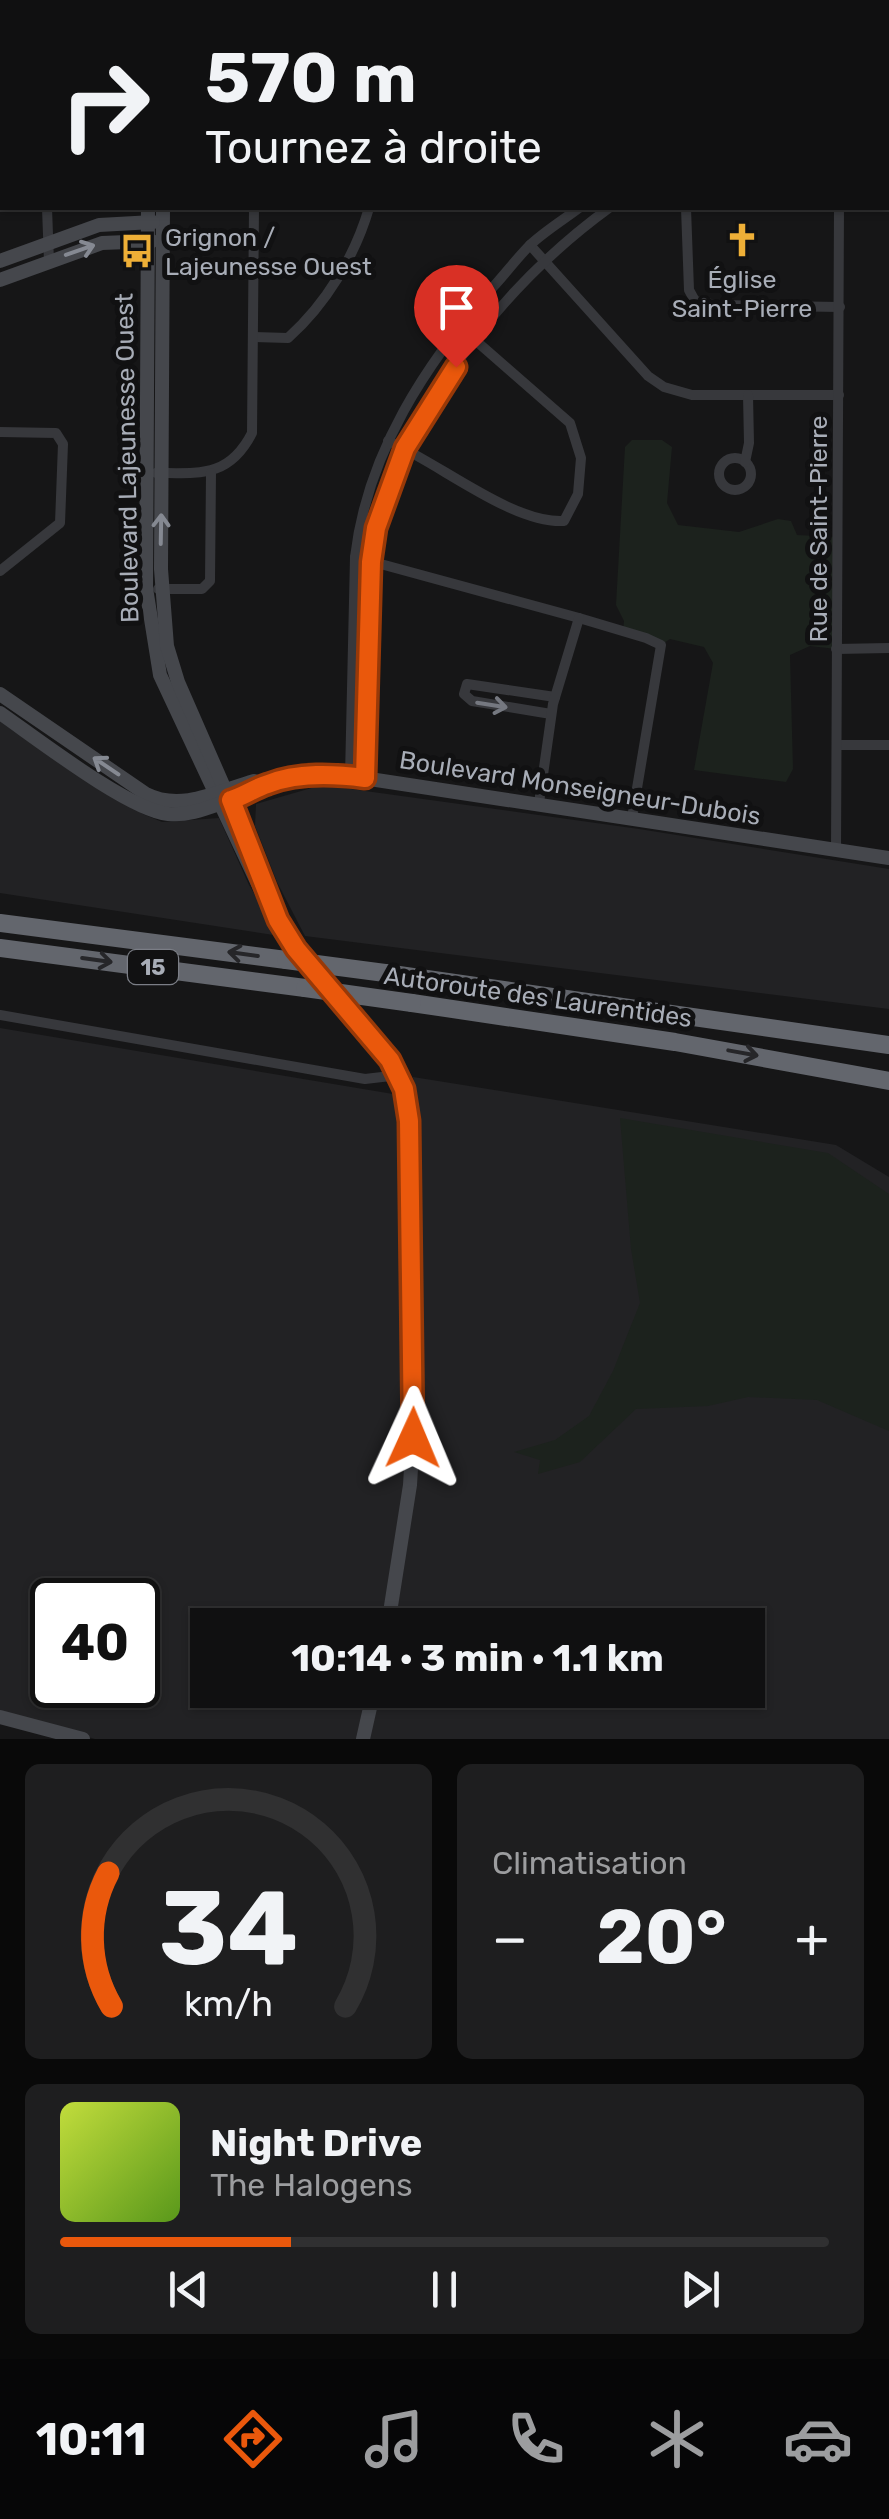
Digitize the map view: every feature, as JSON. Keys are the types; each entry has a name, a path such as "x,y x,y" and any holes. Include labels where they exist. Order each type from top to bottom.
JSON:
{"highway":[{"name":"Autoroute des Laurentides","path":"0,923 889,1045"},
{"name":"Autoroute des Laurentides","path":"0,948 674,1042 889,1081"},
{"path":"839,1038 889,1032"}],"street":[{"path":"46,210 49,262"},
{"path":"154,472 211,472 238,454 252,433 254,210"},
{"path":"253,337 288,338 299,328 328,292 360,238 368,210"},
{"path":"357,777 355,558 363,509 388,440 459,326 530,245 576,210"},
{"path":"357,777 371,562 376,528 405,448 474,340 544,262 607,210"},
{"path":"686,210 689,290 695,302 716,306 840,307"},
{"name":"Rue de Saint-Pierre","path":"836,851 839,210"},
{"path":"0,260 99,225 156,215"},
{"name":"Boulevard Lajeunesse Ouest","path":"156,215 154,588 172,666 223,797 278,920 296,949 385,1052 399,1075 409,1121 414,1418 410,1485 391,1608"},
{"path":"0,280 102,243 155,240"},
{"path":"530,245 648,376 664,387 692,395 839,395"},
{"path":"388,440 519,512 547,522 564,521 578,494 581,458 570,424 459,326"},
{"path":"745,462 749,443 748,396"},
{"path":"0,432 56,433 61,436 63,462 60,522 0,571"},
{"path":"154,588 202,590 210,581 211,472"},
{"path":"355,558 579,618 660,645 632,818"},
{"path":"539,803 555,697 579,618"},
{"path":"836,648 889,648"},
{"path":"552,714 472,701 464,694 467,684 555,697"},
{"name":"Boulevard Monseigneur-Dubois","path":"0,694 158,800 182,802 223,797"},
{"name":"Boulevard Monseigneur-Dubois","path":"0,713 146,808 179,814 254,781 265,784 323,774 539,803 889,858"},
{"path":"837,745 889,745"},
{"path":"0,1015 365,1079 399,1075"},
{"path":"363,1736 370,1708"},
{"path":"0,1717 84,1739"}],"shaded area":[{"path":"632,440 662,440 672,447 667,503 678,525 739,532 778,519 791,521 797,535 837,537 836,649 810,646 790,655 793,769 786,782 694,770 713,663 704,647 670,639 661,645 623,631 624,621 616,605 625,447"},
{"path":"0,719 143,814 162,822 219,818 249,885 280,936 0,893"},
{"path":"322,785 889,869 889,1009 305,936 277,882 255,826 256,804"},
{"path":"0,1028 393,1094 399,1113 418,1114 413,1077 836,1145 889,1177 889,1739 95,1739 0,1712"},
{"path":"620,1118 828,1153 889,1194 889,1431 817,1400 748,1397 708,1406 636,1409 580,1462 538,1474 540,1460 514,1452 555,1440 589,1416 613,1371 640,1303 631,1249"}],"place":[{"name":"Église Saint-Pierre","path":"742,240"},
{"name":"Grignon / Lajeunesse Ouest","path":"137,251"}],"route":[{"path":"413,1438 409,1121 404,1089 385,1052 286,934 231,800 256,792 265,784 300,777 323,774 365,778 371,562 376,528 405,448 456,367"}]}
